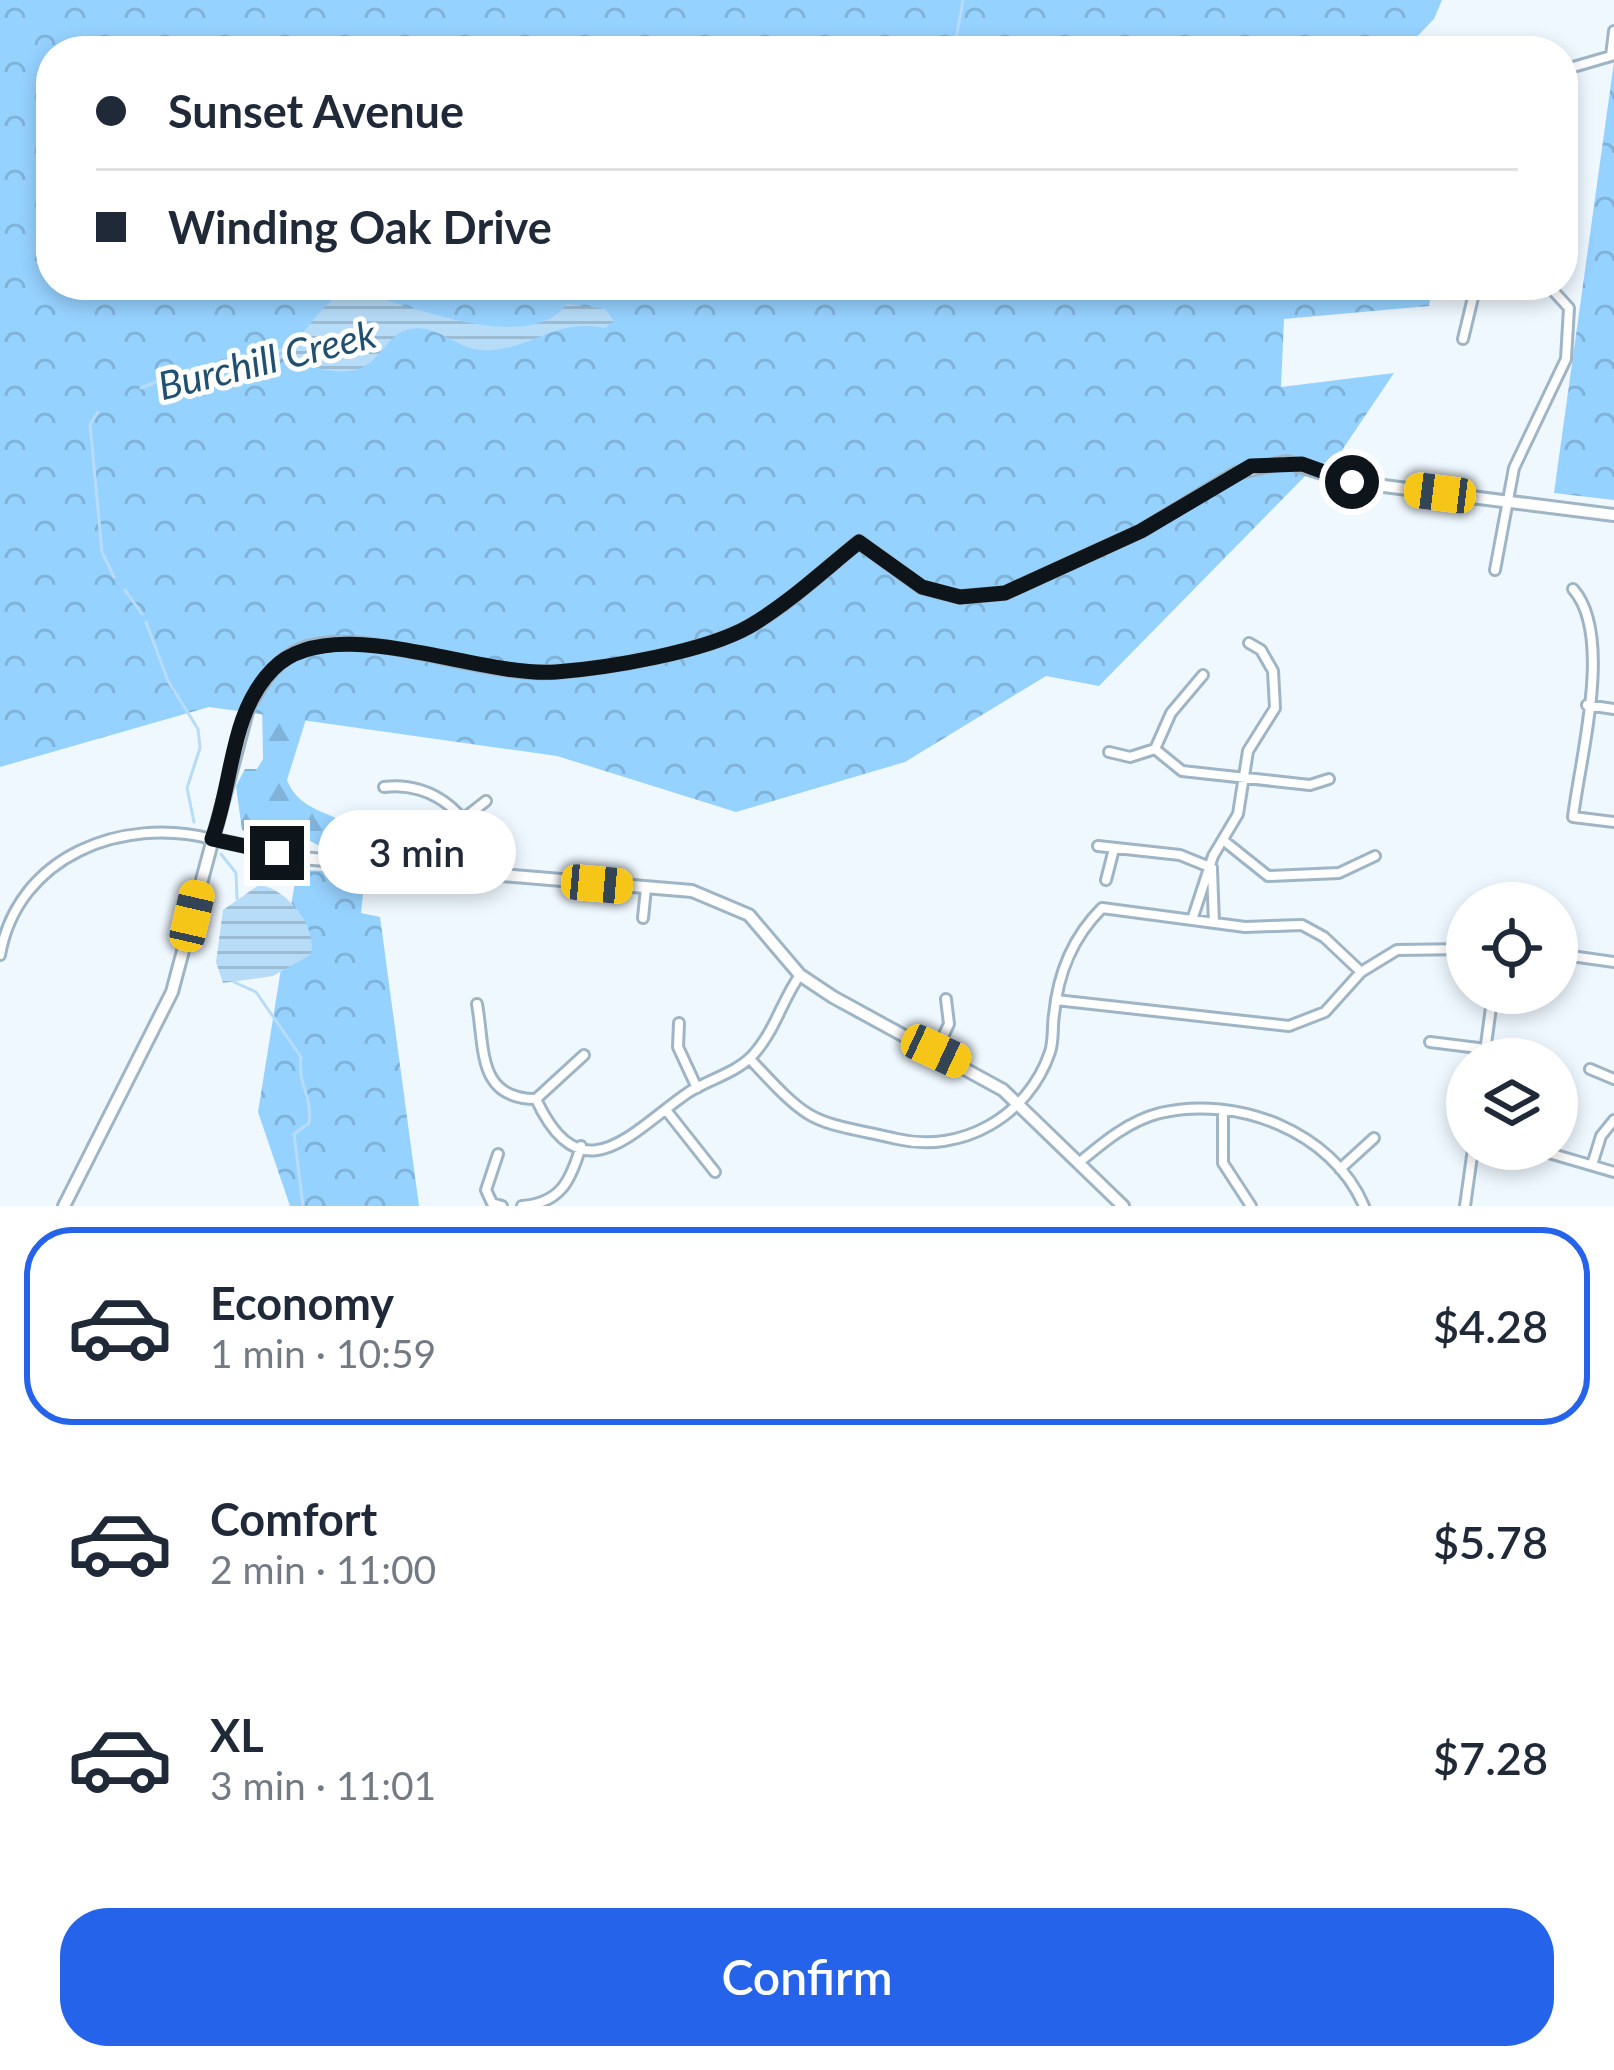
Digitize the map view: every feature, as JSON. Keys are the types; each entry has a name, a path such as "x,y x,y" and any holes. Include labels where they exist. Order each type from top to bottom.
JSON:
{"street":[{"path":"1578,68 1611,56 1614,31"},
{"path":"1463,339 1472,300"},
{"path":"1496,570 1520,446 1569,344 1569,308 1562,300"},
{"path":"64,1206 172,992 248,708 272,670 299,650 343,643 516,672 614,662 706,643 746,628 859,542 922,587 978,596 1036,583 1192,503 1235,473 1262,464 1302,464 1352,482 1614,515"},
{"path":"1573,589 1594,629 1573,817 1614,822"},
{"path":"1192,920 1238,814 1248,752 1273,717 1276,694 1270,664 1249,644"},
{"path":"1109,752 1130,757 1155,749 1171,712 1203,675"},
{"path":"1587,705 1614,709"},
{"path":"1155,749 1182,771 1310,784 1329,779"},
{"path":"384,787 418,785 463,819 477,845 479,874"},
{"path":"463,819 486,801"},
{"path":"0,955 8,924 22,898 80,850 145,830 301,858 706,894 738,908 762,927 800,975 1016,1101 1123,1206"},
{"path":"1223,840 1268,876 1342,872 1375,856"},
{"path":"1098,846 1180,855 1211,868"},
{"path":"1106,880 1114,849"},
{"path":"1211,868 1214,923"},
{"path":"643,918 646,888"},
{"path":"750,1058 795,1107 823,1126 918,1144 969,1139 1016,1101 1050,1051 1068,954 1102,908 1214,923 1288,924 1317,932 1361,972"},
{"path":"1056,1000 1288,1026 1325,1012 1361,972 1397,950 1446,949"},
{"path":"1578,957 1614,962"},
{"path":"536,1100 550,1128 581,1146 625,1144 697,1088 750,1058 800,975"},
{"path":"936,1051 949,1024 946,999"},
{"path":"477,1004 488,1080 500,1092 536,1100"},
{"path":"679,1023 678,1047 697,1088"},
{"path":"1430,1042 1446,1045"},
{"path":"536,1100 584,1055"},
{"path":"1590,1069 1614,1078"},
{"path":"666,1110 715,1172"},
{"path":"1081,1161 1117,1132 1158,1114 1222,1114 1293,1128 1340,1169 1364,1206"},
{"path":"1222,1114 1223,1163 1251,1206"},
{"path":"1592,1165 1601,1136 1614,1120"},
{"path":"1340,1169 1374,1138"},
{"path":"523,1206 555,1198 567,1186 581,1146"},
{"path":"498,1154 486,1190 492,1203 502,1206"},
{"path":"1578,1161 1614,1172"},
{"path":"1466,1206 1470,1170"}],"green space":[{"path":"0,0 1442,0 1434,19 1418,36 36,36 36,300 1430,300 1429,306 1284,319 1281,387 1394,373 1328,471 1313,468 1099,686 1046,676 905,762 736,812 557,756 209,707 0,767"},
{"path":"1614,62 1614,500 1554,493"},
{"path":"262,702 307,716 287,780 304,802 348,824 359,842 350,850 324,848 281,828 251,834 242,830 236,786 245,769 257,769 263,759"},
{"path":"297,869 365,875 361,913 380,917 419,1206 290,1206 258,1112"}],"shaded area":[{"path":"382,300 494,326 523,326 548,319 567,304 605,309 614,321 605,328 570,327 513,346 481,350 429,330 410,329 354,370 328,370 278,357 331,301"},
{"path":"259,885 279,893 298,911 310,933 310,955 273,976 223,983 216,962 223,910"}],"waterway":[{"path":"957,36 963,0"},
{"name":"Burchill Creek","path":"141,388 186,370 292,348"},
{"name":"Burchill Creek","path":"98,412 90,424 102,552 114,577"},
{"path":"125,590 142,614"},
{"path":"146,622 168,681 198,729 200,748 187,788 194,822"},
{"name":"Burchill Creek","path":"221,854 236,873 237,899"},
{"name":"Burchill Creek","path":"234,982 256,992 301,1057 309,1123 294,1134 303,1206"}],"route":[{"path":"277,853 212,839 248,708 272,670 299,650 343,643 516,672 559,672 728,636 757,622 859,542 922,587 960,597 1005,593 1036,583 1141,531 1251,466 1302,464 1352,482"}]}
